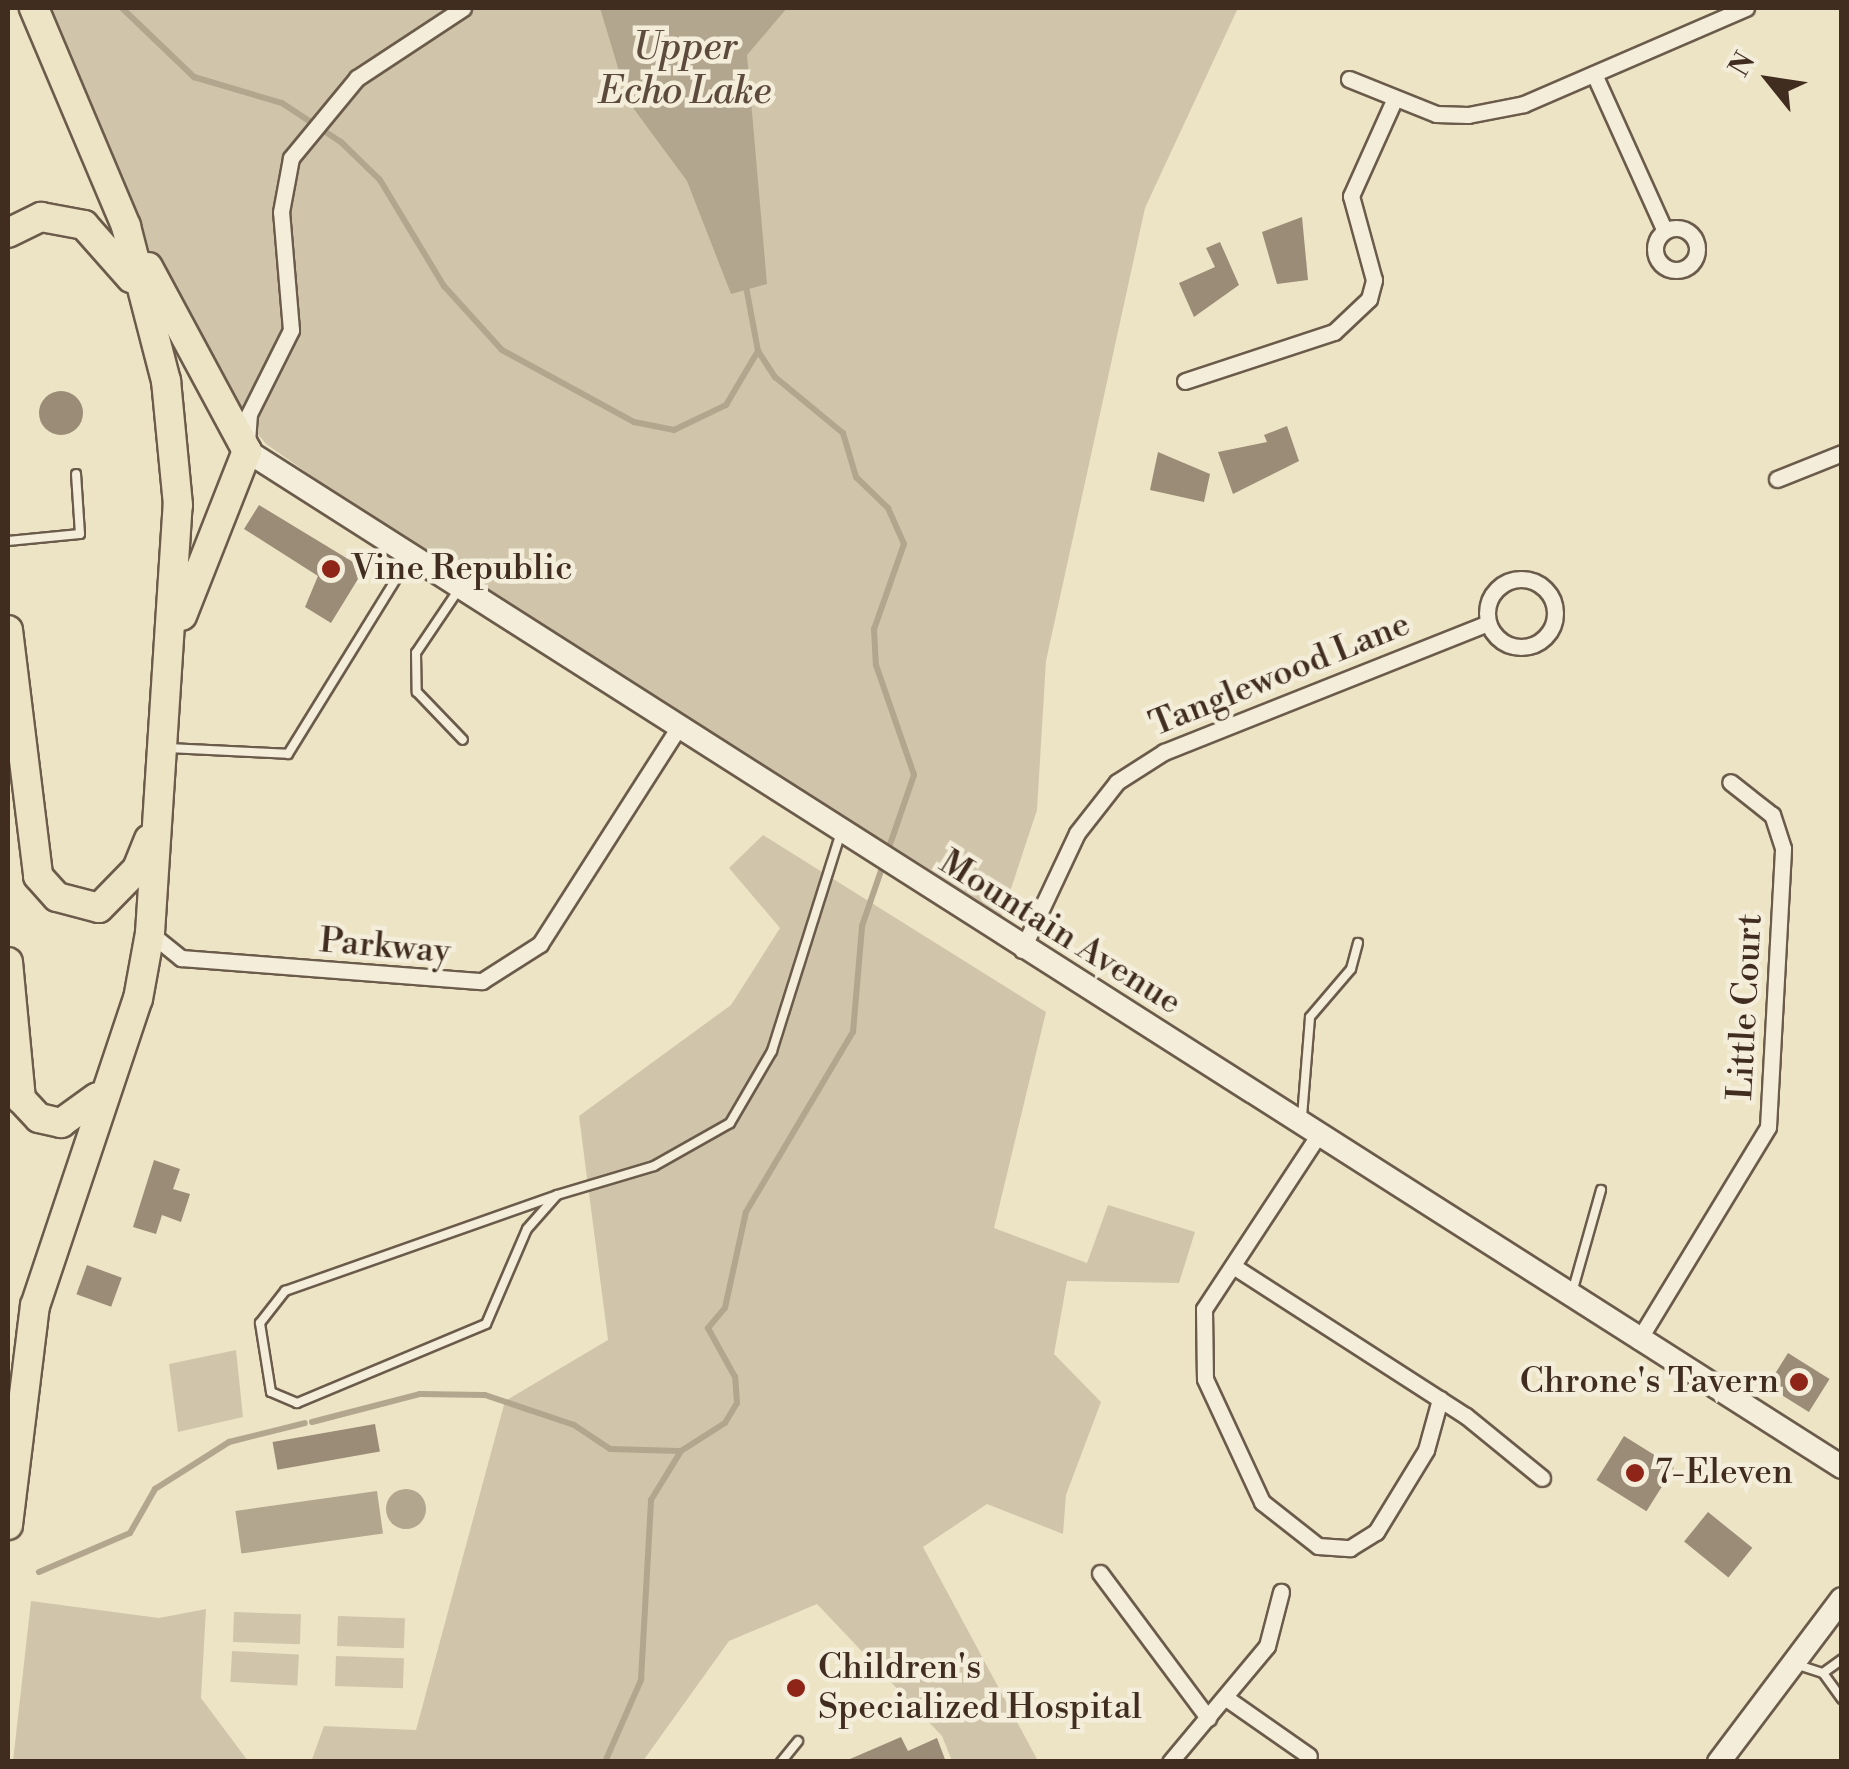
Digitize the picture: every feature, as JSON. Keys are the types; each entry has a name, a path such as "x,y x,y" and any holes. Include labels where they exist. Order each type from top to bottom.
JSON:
{"highway":[{"path":"34,8 126,226 246,451 170,653"},
{"path":"8,233 41,217 84,225 106,240 147,306"},
{"path":"8,1525 35,1306 103,1088 138,999 150,933 178,505 166,380 126,226"},
{"path":"8,630 38,876 57,897 98,908 137,869 158,806"},
{"path":"8,962 17,1085 30,1112 71,1121 103,1088"}],"street":[{"path":"246,451 249,414 291,330 281,212 300,140 335,97 463,8"},
{"path":"1349,78 1395,98 1468,115 1540,98 1746,8"},
{"path":"1594,74 1665,231"},
{"path":"1185,381 1354,318 1374,280 1354,212 1355,176 1395,98"},
{"name":"Mountain Avenue","path":"246,451 457,592 903,876 1842,1467"},
{"path":"1777,479 1842,453"},
{"path":"1514,581 1545,586 1556,602 1551,630 1527,642 1499,640 1483,625 1494,594 1514,581"},
{"name":"Tanglewood Lane","path":"1022,950 1077,833 1117,782 1164,752 1483,625"},
{"name":"Parkway","path":"150,933 181,958 482,981 540,944 676,731"},
{"name":"Little Court","path":"1638,1341 1768,1127 1783,848 1772,815 1730,782"},
{"path":"1308,1131 1204,1310 1206,1379 1282,1526 1318,1546 1350,1548 1376,1532 1426,1450 1440,1399"},
{"path":"1233,1266 1440,1399 1542,1478"},
{"path":"1100,1573 1208,1718"},
{"path":"1170,1762 1267,1646 1281,1592"},
{"path":"1718,1762 1842,1599"},
{"path":"1226,1698 1310,1756"}],"lane":[{"path":"8,541 80,534 76,474"},
{"path":"162,748 288,754 408,560"},
{"path":"457,592 416,653 417,692 464,740"},
{"path":"557,1195 527,1229 486,1324 297,1403 271,1392 260,1323 286,1291 557,1195 684,1154 730,1123 772,1051 840,835"},
{"path":"1308,1131 1310,1017 1352,969 1358,943"},
{"path":"1571,1298 1601,1190"},
{"path":"1823,1674 1842,1660"},
{"path":"1791,1662 1823,1674 1842,1698"},
{"path":"781,1762 798,1741"}],"shaded area":[{"path":"34,8 1238,8 1145,208 1046,661 1037,810 996,934 676,731 266,444 200,364 126,226"},
{"path":"763,835 1046,1012 994,1228 1087,1263 1108,1205 1195,1232 1179,1283 1067,1281 1054,1354 1101,1402 1066,1495 1063,1534 987,1504 923,1547 1038,1761 952,1761 942,1736 817,1604 729,1641 643,1761 311,1762 324,1726 416,1730 505,1401 608,1340 579,1116 731,1005 780,928 729,868"},
{"path":"236,1350 243,1417 178,1432 169,1364"},
{"path":"31,1601 159,1618 206,1609 201,1698 248,1761 13,1761"},
{"path":"234,1612 301,1614 300,1644 233,1642"},
{"path":"338,1616 405,1618 404,1648 337,1646"},
{"path":"232,1651 299,1655 297,1685 230,1682"},
{"path":"336,1656 404,1658 403,1688 335,1686"}],"water":[{"name":"Upper Echo Lake","path":"600,8 787,8 747,55 767,284 731,294 687,181 628,101"},
{"path":"406,1489 420,1495 426,1509 420,1523 406,1529 392,1523 386,1509 392,1495"},
{"path":"377,1491 383,1534 241,1553 235,1511"}],"building":[{"path":"1302,217 1308,280 1277,284 1262,232"},
{"path":"1220,242 1239,285 1194,317 1179,283 1215,267 1206,248"},
{"path":"61,391 76,398 83,413 76,428 61,435 46,428 39,413 46,398"},
{"path":"1287,426 1299,461 1233,494 1218,452 1267,442 1264,435"},
{"path":"1158,452 1210,474 1204,502 1150,490"},
{"name":"Vine Republic","path":"259,505 353,562 358,579 331,623 305,607 318,576 244,529"},
{"path":"154,1160 180,1169 173,1189 190,1194 181,1222 162,1215 156,1234 133,1227"},
{"path":"87,1265 122,1278 111,1307 76,1294"},
{"name":"Chrone's Tavern","path":"1788,1353 1830,1379 1809,1412 1767,1386"},
{"path":"375,1424 380,1452 277,1470 273,1442"},
{"name":"7-Eleven","path":"1624,1436 1674,1467 1646,1511 1596,1480"},
{"path":"1708,1512 1752,1548 1728,1577 1684,1542"},
{"path":"901,1737 908,1751 937,1738 946,1762 843,1762"}],"waterway":[{"path":"122,8 194,77 282,103 341,142 380,180 444,286 502,350 634,422 674,430 726,405 758,351 746,286"},
{"path":"758,351 775,377 843,433 856,477 888,508 904,544 874,629 876,665 914,775 887,853"},
{"path":"605,1762 641,1680 651,1500 681,1451 725,1423 737,1403 735,1377 708,1328 725,1308 746,1212 853,1032 862,926 883,865"},
{"path":"312,1422 420,1394 485,1395 574,1425 610,1449 679,1451"},
{"path":"39,1572 130,1533 155,1489 229,1442 305,1423"}],"place":[{"name":"Vine Republic","path":"331,569"},
{"name":"Chrone's Tavern","path":"1799,1382"},
{"name":"7-Eleven","path":"1635,1473"},
{"name":"Children's Specialized Hospital","path":"796,1688"}]}
